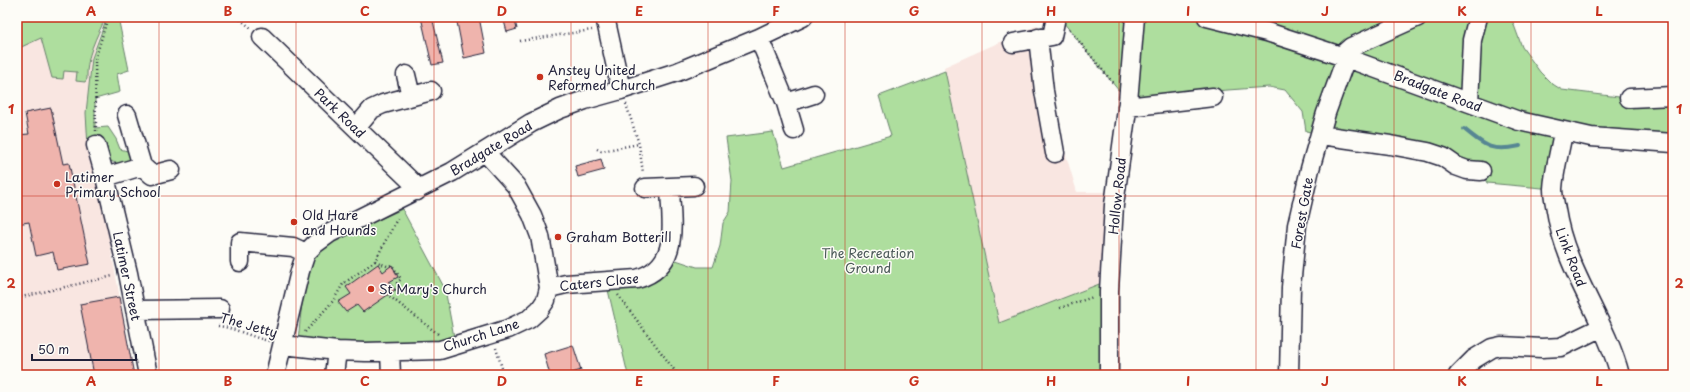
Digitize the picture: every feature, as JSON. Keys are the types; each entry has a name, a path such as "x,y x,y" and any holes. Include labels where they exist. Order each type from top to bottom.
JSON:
{"street":[{"name":"Bradgate Road","path":"275,375 300,271 306,253 314,244 330,233 412,194 452,172 531,123 560,109 677,72 759,38 803,17"},
{"name":"Hollow Road","path":"1109,375 1109,291 1114,204 1128,105 1135,17"},
{"path":"1344,57 1351,47 1418,17"},
{"path":"1469,103 1472,40 1478,17"},
{"name":"Bradgate Road","path":"1211,18 1271,24 1344,57 1519,121 1591,137 1673,143"},
{"path":"1013,43 1052,36 1061,21"},
{"path":"606,22 621,90"},
{"name":"Park Road","path":"262,37 413,183 412,194"},
{"path":"759,38 786,103 794,130"},
{"path":"1038,38 1044,90 1055,153"},
{"name":"Forest Gate","path":"1289,375 1291,287 1297,225 1310,169 1344,57"},
{"path":"406,75 411,96"},
{"path":"356,128 372,109 383,104 431,91"},
{"path":"786,103 814,94"},
{"path":"1628,98 1673,96"},
{"path":"1128,105 1214,97"},
{"path":"127,115 142,166 152,175 171,170"},
{"name":"Link Road","path":"1563,132 1553,190 1557,221 1564,245 1602,327 1617,363 1620,375"},
{"path":"1321,135 1390,144 1428,152 1445,151 1456,166 1467,170 1481,171"},
{"name":"Latimer Street","path":"96,145 128,273 148,375"},
{"path":"485,152 516,186 532,215 540,236 549,288"},
{"path":"105,177 142,166"},
{"path":"645,188 694,186"},
{"name":"Caters Close","path":"549,288 566,284 608,282 637,279 647,276 664,261 672,241 670,188"},
{"path":"240,262 240,242 293,247 306,253"},
{"name":"Church Lane","path":"283,345 337,351 390,352 440,350 492,334 529,319 546,300 549,288"},
{"path":"135,310 218,317"},
{"path":"1458,375 1474,359 1492,348 1501,346 1542,348 1562,346 1602,327"},
{"path":"334,375 337,351"},
{"path":"390,352 391,375"}],"path":[{"path":"96,145 95,60 108,17"},
{"path":"1061,21 1128,105"},
{"path":"520,41 606,22"},
{"path":"621,90 639,144 645,188"},
{"path":"597,149 602,151 639,144"},
{"path":"303,333 333,301 343,284 376,261 402,209 412,194"},
{"path":"376,261 387,266 392,265 401,279 397,283 398,288 388,295 452,346"},
{"path":"17,298 128,273"},
{"path":"608,282 678,375"},
{"path":"1060,308 1109,291"},
{"name":"The Jetty","path":"218,317 236,331 283,345"},
{"path":"492,334 504,375"}],"shaded area":[{"name":"Latimer Primary School","path":"17,17 104,17 92,58 86,113 88,147 106,222 134,375 17,375"},
{"path":"1038,25 1054,115 1077,192 1111,192 1107,281 999,323 944,67"}],"green space":[{"path":"17,17 106,17 92,47 88,63 87,79 85,82 76,81 77,72 64,71 63,79 52,78 41,38 17,49"},
{"path":"107,17 120,17 119,22 129,70 117,74 120,92 95,99 95,128 108,127 116,139 120,149 131,152 132,161 125,163 108,160 88,147 86,113 92,58"},
{"path":"1059,17 1511,17 1522,47 1540,72 1551,83 1562,90 1619,97 1673,96 1673,134 1563,132 1553,189 1487,183 1481,171 1306,131 1303,112 1285,90 1269,87 1214,91 1128,102"},
{"name":"The Recreation Ground","path":"945,71 999,323 1107,281 1106,375 628,375 608,290 647,276 676,260 697,267 713,267 720,246 723,223 730,212 732,181 726,138 773,132 784,167 891,136 879,96"},
{"path":"402,209 445,289 454,337 417,351 298,339 305,282 311,262 315,255 331,242"}],"building":[{"path":"421,17 432,17 443,63 432,65"},
{"path":"456,17 479,17 486,53 464,58"},
{"path":"503,17 514,17 517,29 507,32"},
{"path":"51,108 63,164 69,163 90,264 57,270 53,252 36,256 29,222 17,224 17,135 29,134 25,113"},
{"path":"601,159 604,170 578,177 575,166"},
{"name":"St Mary's Church","path":"378,264 383,272 392,265 398,277 389,282 395,290 363,312 357,305 346,312 338,302 351,294 346,287"},
{"path":"119,297 134,375 94,375 80,304"},
{"path":"573,345 581,370 566,375 550,375 544,354"}],"waterway":[{"path":"1464,129 1484,144 1496,148 1520,146"}],"place":[{"name":"Anstey United Reformed Church","path":"540,77"},
{"name":"Latimer Primary School","path":"57,184"},
{"name":"Old Hare and Hounds","path":"294,222"},
{"name":"Graham Botterill","path":"558,237"},
{"name":"St Mary's Church","path":"371,289"}]}
